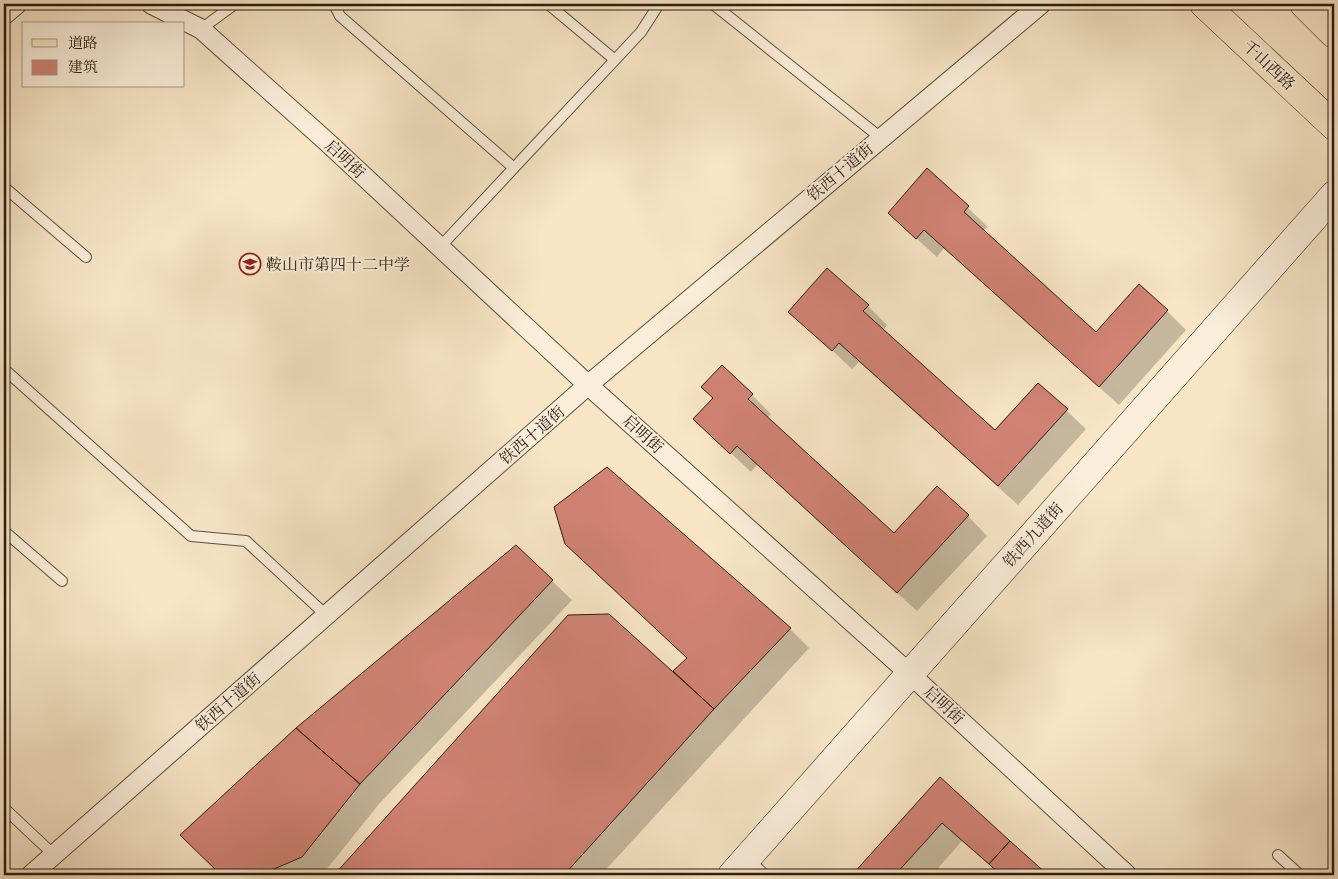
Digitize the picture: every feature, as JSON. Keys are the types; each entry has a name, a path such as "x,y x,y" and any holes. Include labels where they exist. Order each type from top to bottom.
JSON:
{"main road":[{"name":"千山西路","path":"1204,4 1334,126"},
{"path":"1304,4 1334,34"},
{"name":"铁西九道街","path":"748,870 910,674 1334,195"}],"street":[{"path":"4,15 17,4"},
{"name":"启明街","path":"151,4 201,29 588,385 910,674 1127,875"},
{"name":"铁西十道街","path":"31,875 588,385 1040,4"}],"lane":[{"path":"201,29 235,4"},
{"path":"334,4 340,16 514,168"},
{"path":"548,4 615,60"},
{"path":"440,247 641,32 659,4"},
{"path":"712,4 881,138"},
{"path":"4,187 86,257"},
{"path":"4,369 191,536 246,540 326,615"},
{"path":"4,532 62,581"},
{"path":"4,808 54,855"},
{"path":"1278,855 1300,875"}],"building":[{"path":"927,168 969,206 964,212 1096,332 1139,284 1168,310 1099,387 924,230 916,239 888,213"},
{"path":"827,268 869,305 863,311 995,430 1038,383 1068,409 998,486 839,343 832,351 788,312"},
{"path":"722,365 753,394 748,399 894,533 937,486 969,515 897,593 737,446 730,454 693,419 713,398 701,387"},
{"path":"607,467 791,628 714,709 673,671 687,658 565,544 554,507"},
{"path":"516,545 553,580 360,784 296,728"},
{"path":"609,614 714,709 564,875 334,875 568,615"},
{"path":"296,728 360,784 302,857 260,875 221,875 180,835"},
{"path":"940,777 1010,841 989,864 942,823 895,875 852,875"},
{"path":"1010,841 1048,875 1001,875 989,864"}],"place":[{"name":"鞍山市第四十二中学","path":"250,264"}]}
